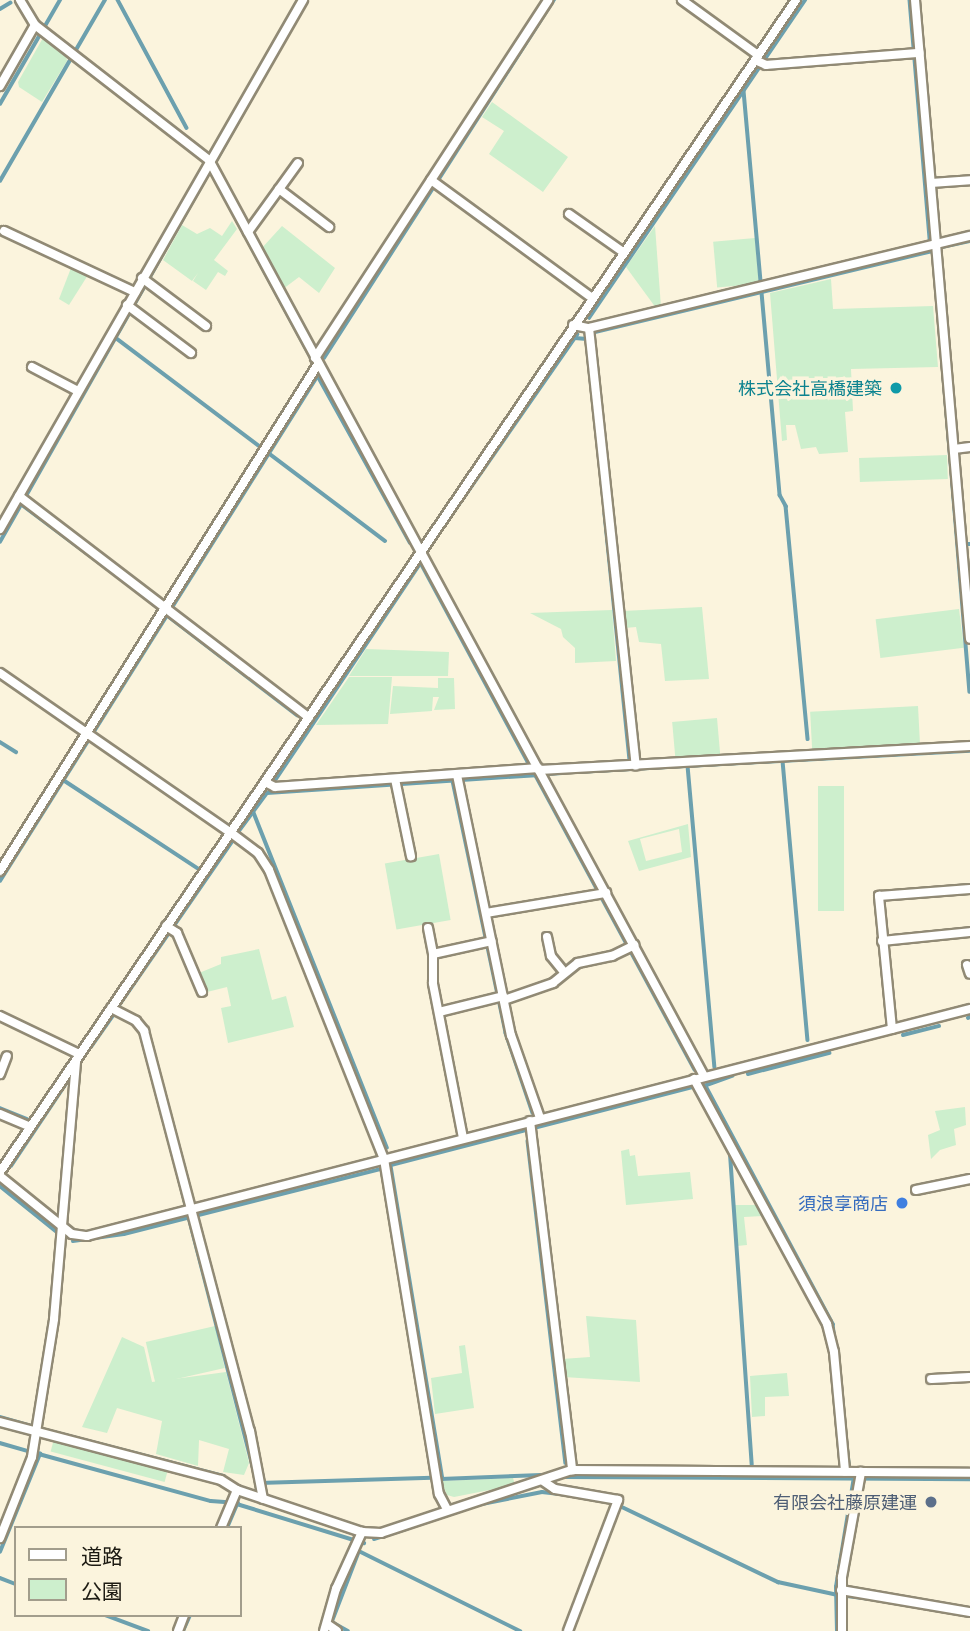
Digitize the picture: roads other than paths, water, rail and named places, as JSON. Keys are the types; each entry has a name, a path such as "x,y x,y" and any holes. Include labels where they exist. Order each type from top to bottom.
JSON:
{"street":[{"path":"20,0 40,28 209,160 420,548 630,947 704,1076"},
{"path":"0,529 22,499 78,391 303,0"},
{"path":"0,871 90,738 317,361 434,183 548,0"},
{"path":"682,0 766,65 920,53"},
{"path":"796,0 420,548 309,718 0,1174 72,1234 87,1236 193,1214 383,1159 463,1139 531,1126 540,1118 970,1009"},
{"path":"915,0 970,639"},
{"path":"0,86 40,28"},
{"path":"248,232 298,163"},
{"path":"931,183 970,180"},
{"path":"434,183 591,297"},
{"path":"279,189 329,227"},
{"path":"569,214 623,252"},
{"path":"5,231 135,292"},
{"path":"573,325 591,331 970,236"},
{"path":"142,278 206,326"},
{"path":"127,305 191,353"},
{"path":"591,331 632,765"},
{"path":"32,368 78,391"},
{"path":"954,449 970,447"},
{"path":"22,499 309,718"},
{"path":"0,673 90,738 230,832 258,853 269,870 383,1159 439,1494 447,1509"},
{"path":"265,782 275,787 457,778 538,769 970,747"},
{"path":"457,778 501,998 540,1118"},
{"path":"396,779 411,856"},
{"path":"892,1029 879,896 970,889"},
{"path":"486,913 602,894"},
{"path":"166,926 177,933 202,992"},
{"path":"428,928 439,1012 463,1139"},
{"path":"882,941 970,932"},
{"path":"547,937 551,956 564,972"},
{"path":"433,954 489,942"},
{"path":"439,1012 544,988 584,961 630,947"},
{"path":"967,965 970,974"},
{"path":"111,1008 136,1021 144,1031 262,1483 263,1499"},
{"path":"0,1016 78,1057"},
{"path":"0,1074 7,1056"},
{"path":"0,1538 32,1457 54,1319 78,1057"},
{"path":"694,1079 827,1324 855,1474 841,1590 842,1631"},
{"path":"0,1114 30,1127"},
{"path":"531,1126 572,1470"},
{"path":"916,1190 970,1179"},
{"path":"931,1379 970,1377"},
{"path":"0,1422 221,1480 237,1490 359,1538 572,1470 970,1473"},
{"path":"543,1481 555,1489 611,1497 616,1504 568,1631"},
{"path":"222,1526 237,1490"},
{"path":"337,1631 325,1628 359,1538"},
{"path":"841,1590 970,1612"}],"waterway":[{"path":"0,104 60,0"},
{"path":"0,181 105,0"},
{"path":"118,0 187,128"},
{"path":"324,358 554,0"},
{"path":"589,318 805,0"},
{"path":"910,0 930,240"},
{"path":"0,9 10,3"},
{"path":"216,161 277,53"},
{"path":"744,91 780,495 786,506 808,739"},
{"path":"0,542 210,171"},
{"path":"222,192 314,363"},
{"path":"942,247 970,241"},
{"path":"591,333 933,251 934,255"},
{"path":"938,304 970,692"},
{"path":"435,539 577,335"},
{"path":"116,338 385,541"},
{"path":"575,338 587,339"},
{"path":"0,881 317,377"},
{"path":"319,378 410,542"},
{"path":"21,504 112,572"},
{"path":"605,514 631,769"},
{"path":"276,779 420,564"},
{"path":"422,565 528,762"},
{"path":"141,594 162,611"},
{"path":"168,616 297,715"},
{"path":"0,742 16,752"},
{"path":"577,772 970,751"},
{"path":"783,761 808,1040"},
{"path":"688,766 715,1067"},
{"path":"547,774 562,773"},
{"path":"535,774 695,1070"},
{"path":"267,793 535,775"},
{"path":"65,781 199,869"},
{"path":"453,781 506,1033 533,1113"},
{"path":"239,831 267,793"},
{"path":"254,813 387,1148"},
{"path":"118,1007 233,840"},
{"path":"91,1047 113,1015"},
{"path":"903,1035 939,1026"},
{"path":"748,1074 829,1053"},
{"path":"733,1076 706,1086 833,1324 850,1470"},
{"path":"11,1166 68,1081"},
{"path":"391,1165 692,1087"},
{"path":"0,1108 27,1119"},
{"path":"528,1141 566,1463"},
{"path":"730,1147 752,1464"},
{"path":"391,1166 443,1479"},
{"path":"73,1241 124,1234 381,1169"},
{"path":"178,1173 186,1205"},
{"path":"0,1186 56,1231"},
{"path":"189,1217 253,1467"},
{"path":"0,1417 32,1426"},
{"path":"42,1429 224,1476"},
{"path":"0,1443 28,1451"},
{"path":"39,1454 211,1501 238,1503"},
{"path":"0,1552 40,1454"},
{"path":"441,1479 541,1475"},
{"path":"563,1477 970,1479"},
{"path":"837,1631 836,1587 854,1477"},
{"path":"259,1483 432,1478"},
{"path":"477,1505 542,1492 562,1494"},
{"path":"228,1526 237,1504 364,1543"},
{"path":"618,1505 778,1582 838,1595"},
{"path":"374,1539 406,1529"},
{"path":"359,1551 520,1631"},
{"path":"331,1624 359,1551"},
{"path":"0,1578 14,1583"},
{"path":"847,1596 871,1599"},
{"path":"110,1617 148,1631"},
{"path":"183,1631 189,1617"},
{"path":"332,1622 348,1631"}],"place":[{"name":"株式会社高橋建築","path":"896,388"},
{"name":"須浪享商店","path":"902,1203"},
{"name":"有限会社藤原建運","path":"931,1502"}]}
